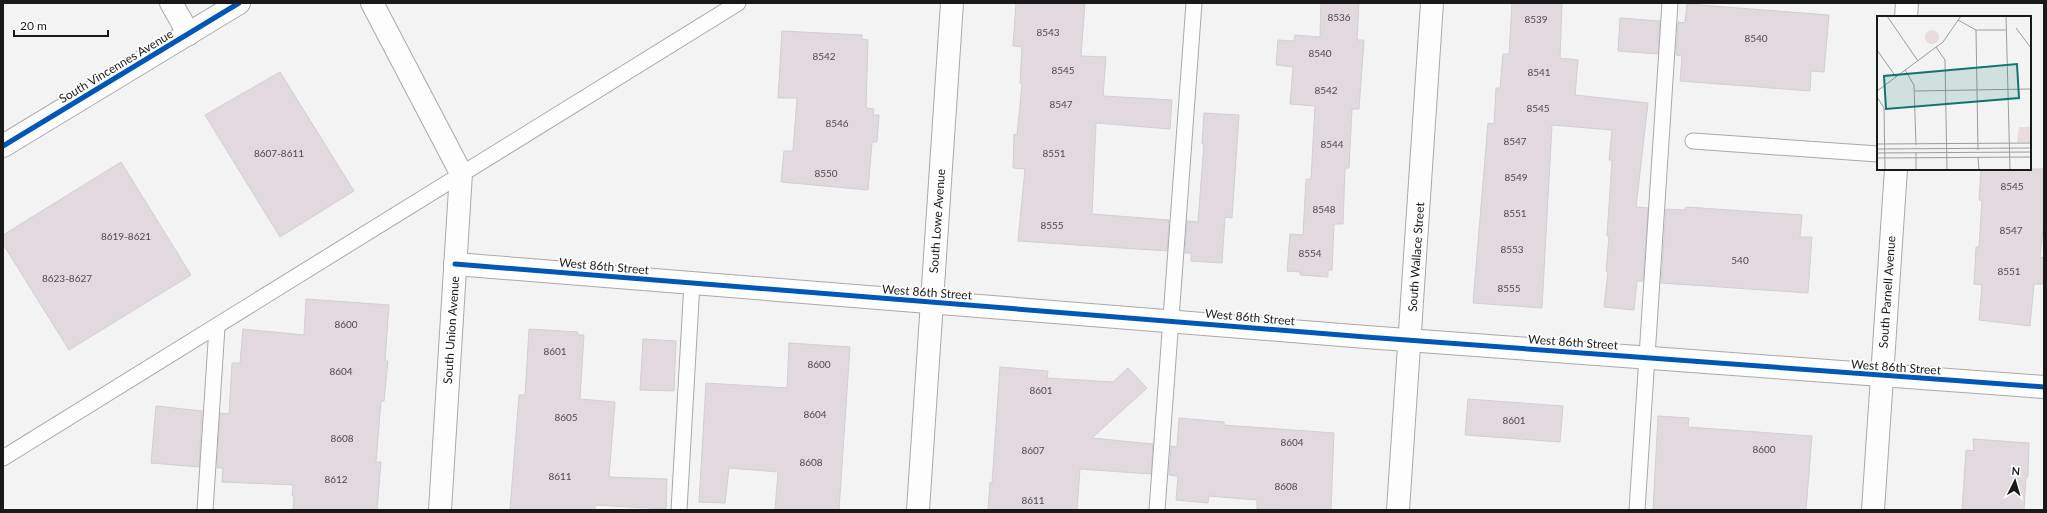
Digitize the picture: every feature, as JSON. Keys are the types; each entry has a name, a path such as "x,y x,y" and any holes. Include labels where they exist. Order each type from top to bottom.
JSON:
{"street":[{"path":"171,3 189,34"},
{"name":"South Vincennes Avenue","path":"3,146 239,3"},
{"path":"372,3 461,174"},
{"name":"South Lowe Avenue","path":"918,510 952,3"},
{"name":"South Wallace Street","path":"1398,510 1432,3"},
{"path":"1906,3 1906,16"},
{"name":"South Parnell Avenue","path":"1873,510 1896,170"},
{"name":"South Union Avenue","path":"440,510 461,174"},
{"name":"West 86th Street","path":"455,264 1410,340 2044,387"}],"lane":[{"path":"3,458 217,327 738,3"},
{"path":"1157,510 1194,3"},
{"path":"1637,510 1670,3"},
{"path":"1693,141 1877,154"},
{"path":"679,510 692,283"},
{"path":"205,510 217,327"}],"building":[{"path":"1016,3 1085,3 1081,56 1106,57 1103,96 1172,100 1170,129 1096,123 1092,214 1169,220 1167,251 1018,241 1025,169 1013,168 1014,134 1017,135 1022,84 1020,83 1022,47 1013,46"},
{"path":"1321,3 1359,3 1357,40 1364,40 1359,109 1352,109 1349,168 1345,168 1343,224 1334,224 1332,270 1328,270 1328,277 1300,275 1300,272 1287,271 1290,234 1303,235 1306,179 1311,179 1315,106 1290,104 1293,67 1276,65 1278,40 1294,41 1295,35 1320,37"},
{"path":"1512,3 1562,3 1560,58 1578,60 1575,95 1648,103 1636,207 1648,208 1643,281 1637,281 1634,310 1604,307 1608,271 1606,271 1609,236 1607,236 1612,160 1609,160 1612,130 1552,125 1542,308 1473,303 1488,123 1494,124 1496,88 1500,88 1503,54 1509,54"},
{"path":"1687,4 1829,15 1824,72 1811,71 1810,91 1680,81 1682,56 1676,55 1678,22 1685,23"},
{"path":"1620,18 1660,21 1658,54 1618,51"},
{"path":"782,31 862,35 862,39 868,40 866,108 874,109 873,115 879,115 877,142 872,142 868,190 781,182 784,151 793,151 797,98 778,98"},
{"path":"280,72 354,191 280,237 205,115"},
{"path":"1204,113 1239,115 1232,218 1225,217 1222,263 1191,261 1191,253 1185,253 1187,221 1198,222 1204,144 1202,144"},
{"path":"121,162 191,275 69,350 3,244 3,235"},
{"path":"2044,169 2044,220 2040,257 2044,258 2044,284 2034,284 2030,326 1979,320 1982,285 1974,284 1976,247 1979,247 1982,200 1979,200 1981,170"},
{"path":"1686,207 1802,215 1800,237 1812,237 1808,293 1661,283 1666,209 1685,210"},
{"path":"306,299 389,305 385,361 388,361 384,401 381,401 376,462 381,462 377,510 293,510 293,485 222,482 223,468 217,468 220,413 229,414 232,363 240,363 243,329 304,335"},
{"path":"529,329 578,332 578,335 584,335 580,399 615,402 609,477 667,479 666,509 595,505 595,510 510,510 519,395 525,395"},
{"path":"643,339 676,341 674,391 640,390"},
{"path":"789,343 850,347 839,510 775,510 778,472 729,468 725,503 699,502 706,383 787,388"},
{"path":"1000,367 1048,371 1047,378 1113,382 1128,368 1147,388 1092,438 1153,444 1151,474 1080,469 1077,510 988,510 990,482 992,483"},
{"path":"1468,399 1563,406 1560,442 1465,435"},
{"path":"156,406 202,411 199,467 151,463"},
{"path":"1658,416 1689,418 1688,427 1812,436 1806,510 1653,510"},
{"path":"1179,418 1224,422 1224,425 1334,433 1331,510 1257,509 1257,500 1209,496 1208,503 1176,500 1178,476 1169,475 1171,446 1177,447"},
{"path":"1973,439 2029,443 2028,477 2026,477 2024,510 1962,510 1966,450 1974,451"}],"cycle path":[{"path":"3,146 239,3"},
{"path":"455,264 1366,337 2044,387"}]}
